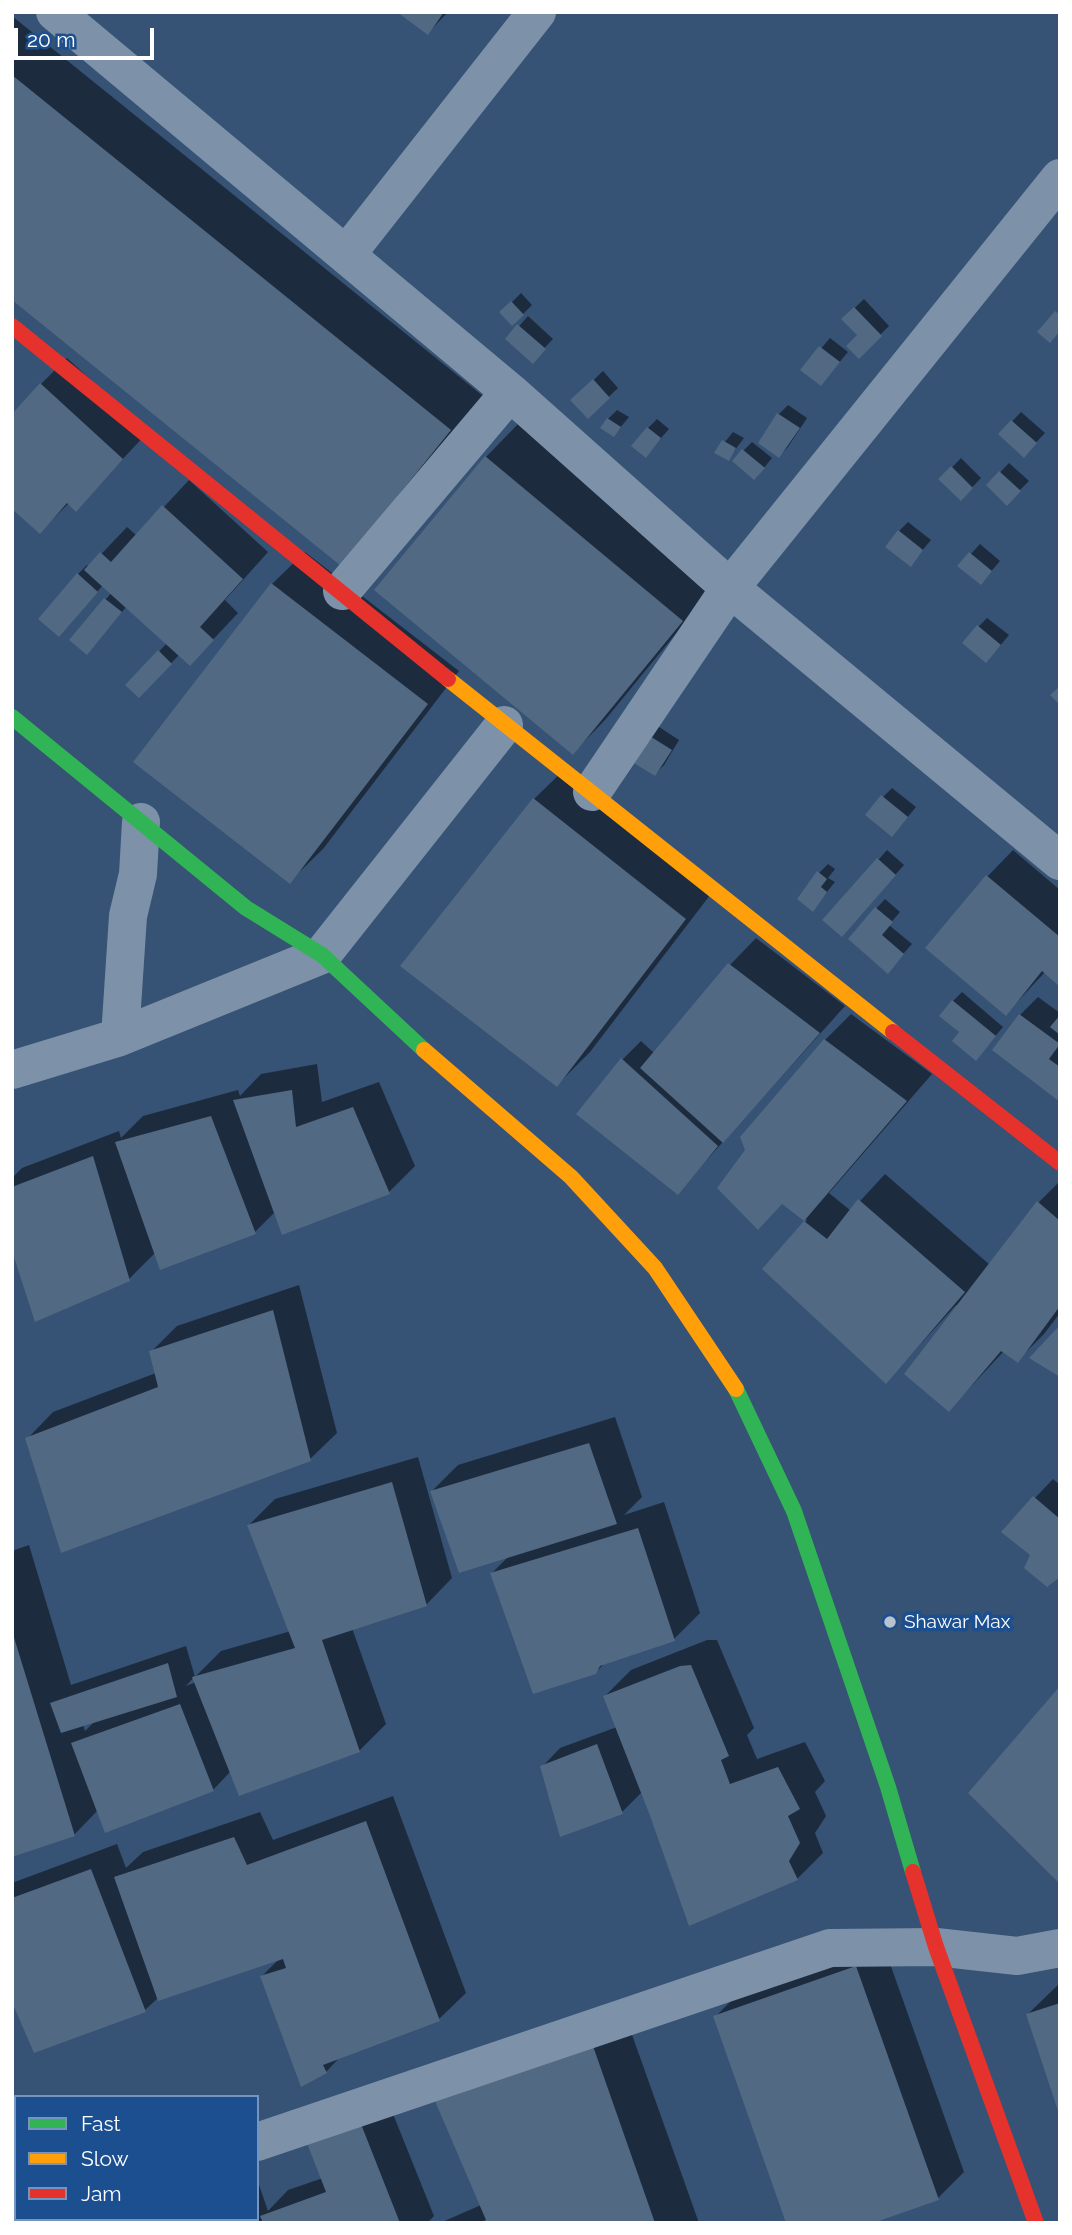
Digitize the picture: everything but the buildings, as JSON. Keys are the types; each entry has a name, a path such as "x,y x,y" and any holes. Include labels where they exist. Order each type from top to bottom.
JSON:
{"street":[{"path":"55,12 510,392 730,588 1060,861"},
{"path":"346,255 537,12"},
{"path":"592,792 730,588 1060,178"},
{"path":"12,326 504,725 1060,1163"},
{"path":"342,591 510,392"},
{"path":"12,717 246,908 322,955 428,1053 571,1177 655,1268 736,1388 794,1511 888,1787 936,1947 1036,2223"},
{"path":"12,1070 120,1037 322,955 504,725"},
{"path":"120,1037 128,916 138,874 141,822"},
{"path":"259,2141 830,1948 936,1947 1017,1956 1060,1948"}],"traffic: fast":[{"path":"12,717 246,908 322,955 424,1050"},
{"path":"736,1389 794,1511 888,1787 913,1872"}],"traffic: slow":[{"path":"448,679 893,1032"},
{"path":"424,1050 571,1177 655,1268 736,1389"}],"traffic: jam":[{"path":"12,326 448,679"},
{"path":"893,1032 1060,1163"},
{"path":"913,1872 936,1947 1036,2223"}],"place":[{"name":"Shawar Max","path":"890,1622"}]}
